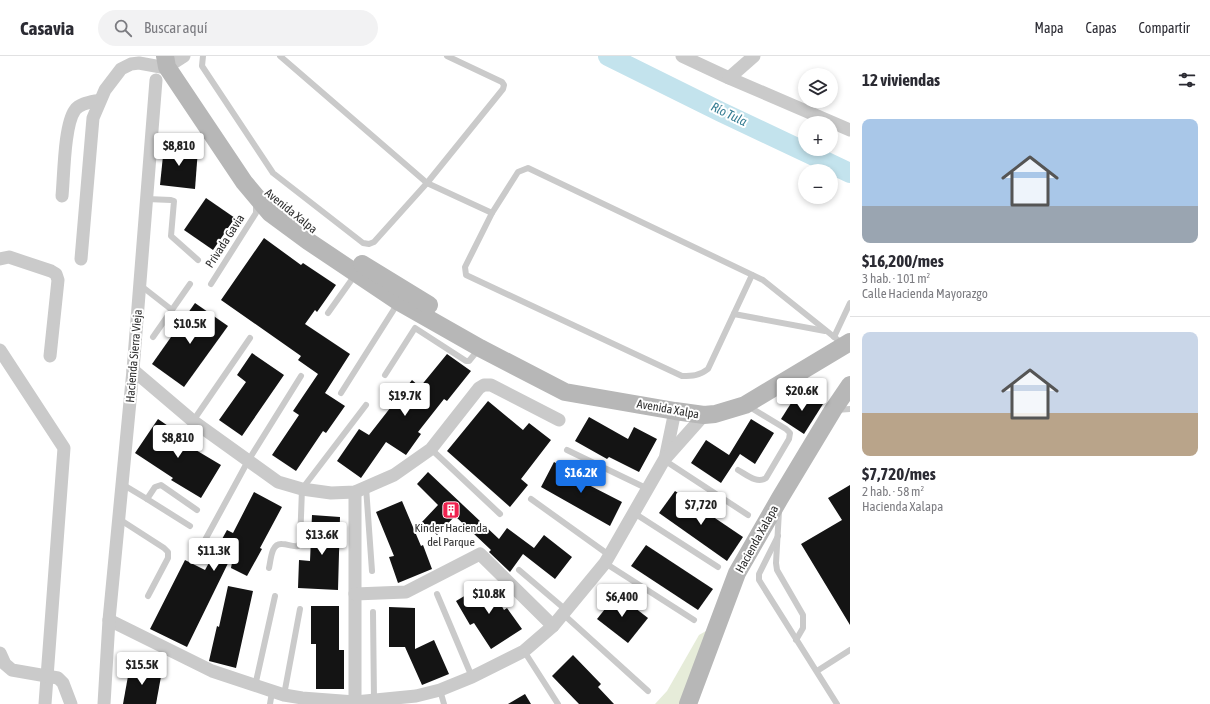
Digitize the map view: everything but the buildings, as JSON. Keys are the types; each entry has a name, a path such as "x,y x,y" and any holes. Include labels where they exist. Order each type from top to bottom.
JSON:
{"main road":[{"name":"Avenida Xalpa","path":"169,63 244,182 258,195 270,213 308,241 359,269 402,297 483,342 565,392 704,415 725,412 745,405 843,342"},
{"name":"Avenida Xalpa","path":"169,63 265,192 359,269"},
{"name":"Hacienda Xalapa","path":"688,704 737,573 780,498 841,410 850,385"}],"street":[{"path":"682,56 850,130"},
{"path":"729,78 754,56"},
{"path":"81,259 93,118 100,100 114,76 121,68 139,63 161,67 169,63"},
{"name":"Hacienda Sierra Vieja","path":"104,704 109,620 133,370 147,199 169,63"},
{"path":"62,196 68,123 75,109 85,103 100,100"},
{"path":"0,259 9,257 56,274 58,280 50,356"},
{"path":"0,350 64,448 45,704"},
{"path":"133,370 193,420 278,482 302,489 331,493 360,490 394,475 431,449 479,388 484,385 491,386 559,420"},
{"path":"664,460 675,411"},
{"path":"109,620 212,671 256,686 276,697 302,701 355,702 374,700 417,700 472,677 524,651 553,626 607,559 664,460 704,415"},
{"path":"355,702 355,594 360,490"},
{"path":"355,594 406,592 480,554 553,626"},
{"path":"0,653 5,664 12,670 61,680 71,704"}],"lane":[{"path":"203,56 202,66 273,173 363,243 369,244 374,242 426,183 504,85 502,82 447,56"},
{"path":"280,56 426,183 492,213"},
{"path":"752,275 708,369 702,374 693,376 673,373 466,275 465,267 492,213 518,172 528,168 752,275 771,285 827,332 843,342 850,303"},
{"name":"Privada Gavia","path":"211,284 256,213 258,195"},
{"path":"147,199 172,200 174,202 171,236 198,260"},
{"path":"328,313 359,269"},
{"path":"153,337 190,284"},
{"path":"140,285 172,310"},
{"path":"341,393 402,297"},
{"path":"734,314 827,332"},
{"path":"385,375 415,328 466,361 469,361 483,342"},
{"path":"193,420 250,338"},
{"path":"205,540 248,461 301,376"},
{"path":"268,568 274,548 277,545 280,544 294,547 300,543 302,489 366,405"},
{"path":"738,470 756,480 766,478 789,439 790,433 786,428 745,405"},
{"path":"431,449 500,514"},
{"path":"567,450 648,489"},
{"path":"664,460 748,515"},
{"path":"122,484 190,526"},
{"path":"147,499 155,487 161,485 197,510"},
{"path":"360,490 372,571"},
{"path":"780,498 776,564 777,570 803,615 803,628 796,640"},
{"path":"531,499 607,559 694,620"},
{"path":"634,513 718,566"},
{"path":"118,519 168,552 168,558 148,596"},
{"path":"778,536 759,574 759,580 837,704"},
{"path":"520,570 648,691"},
{"path":"437,594 472,677"},
{"path":"256,686 275,596"},
{"path":"276,697 300,608"},
{"path":"373,612 374,700"},
{"path":"817,671 850,650"},
{"path":"524,651 558,704"},
{"path":"440,690 444,704"}],"green space":[{"path":"713,627 682,704 655,704 667,691 699,635"}],"waterway":[{"name":"Río Tula","path":"608,56 721,112 850,173"}],"place":[{"name":"Kinder Hacienda del Parque","path":"451,510"}]}
